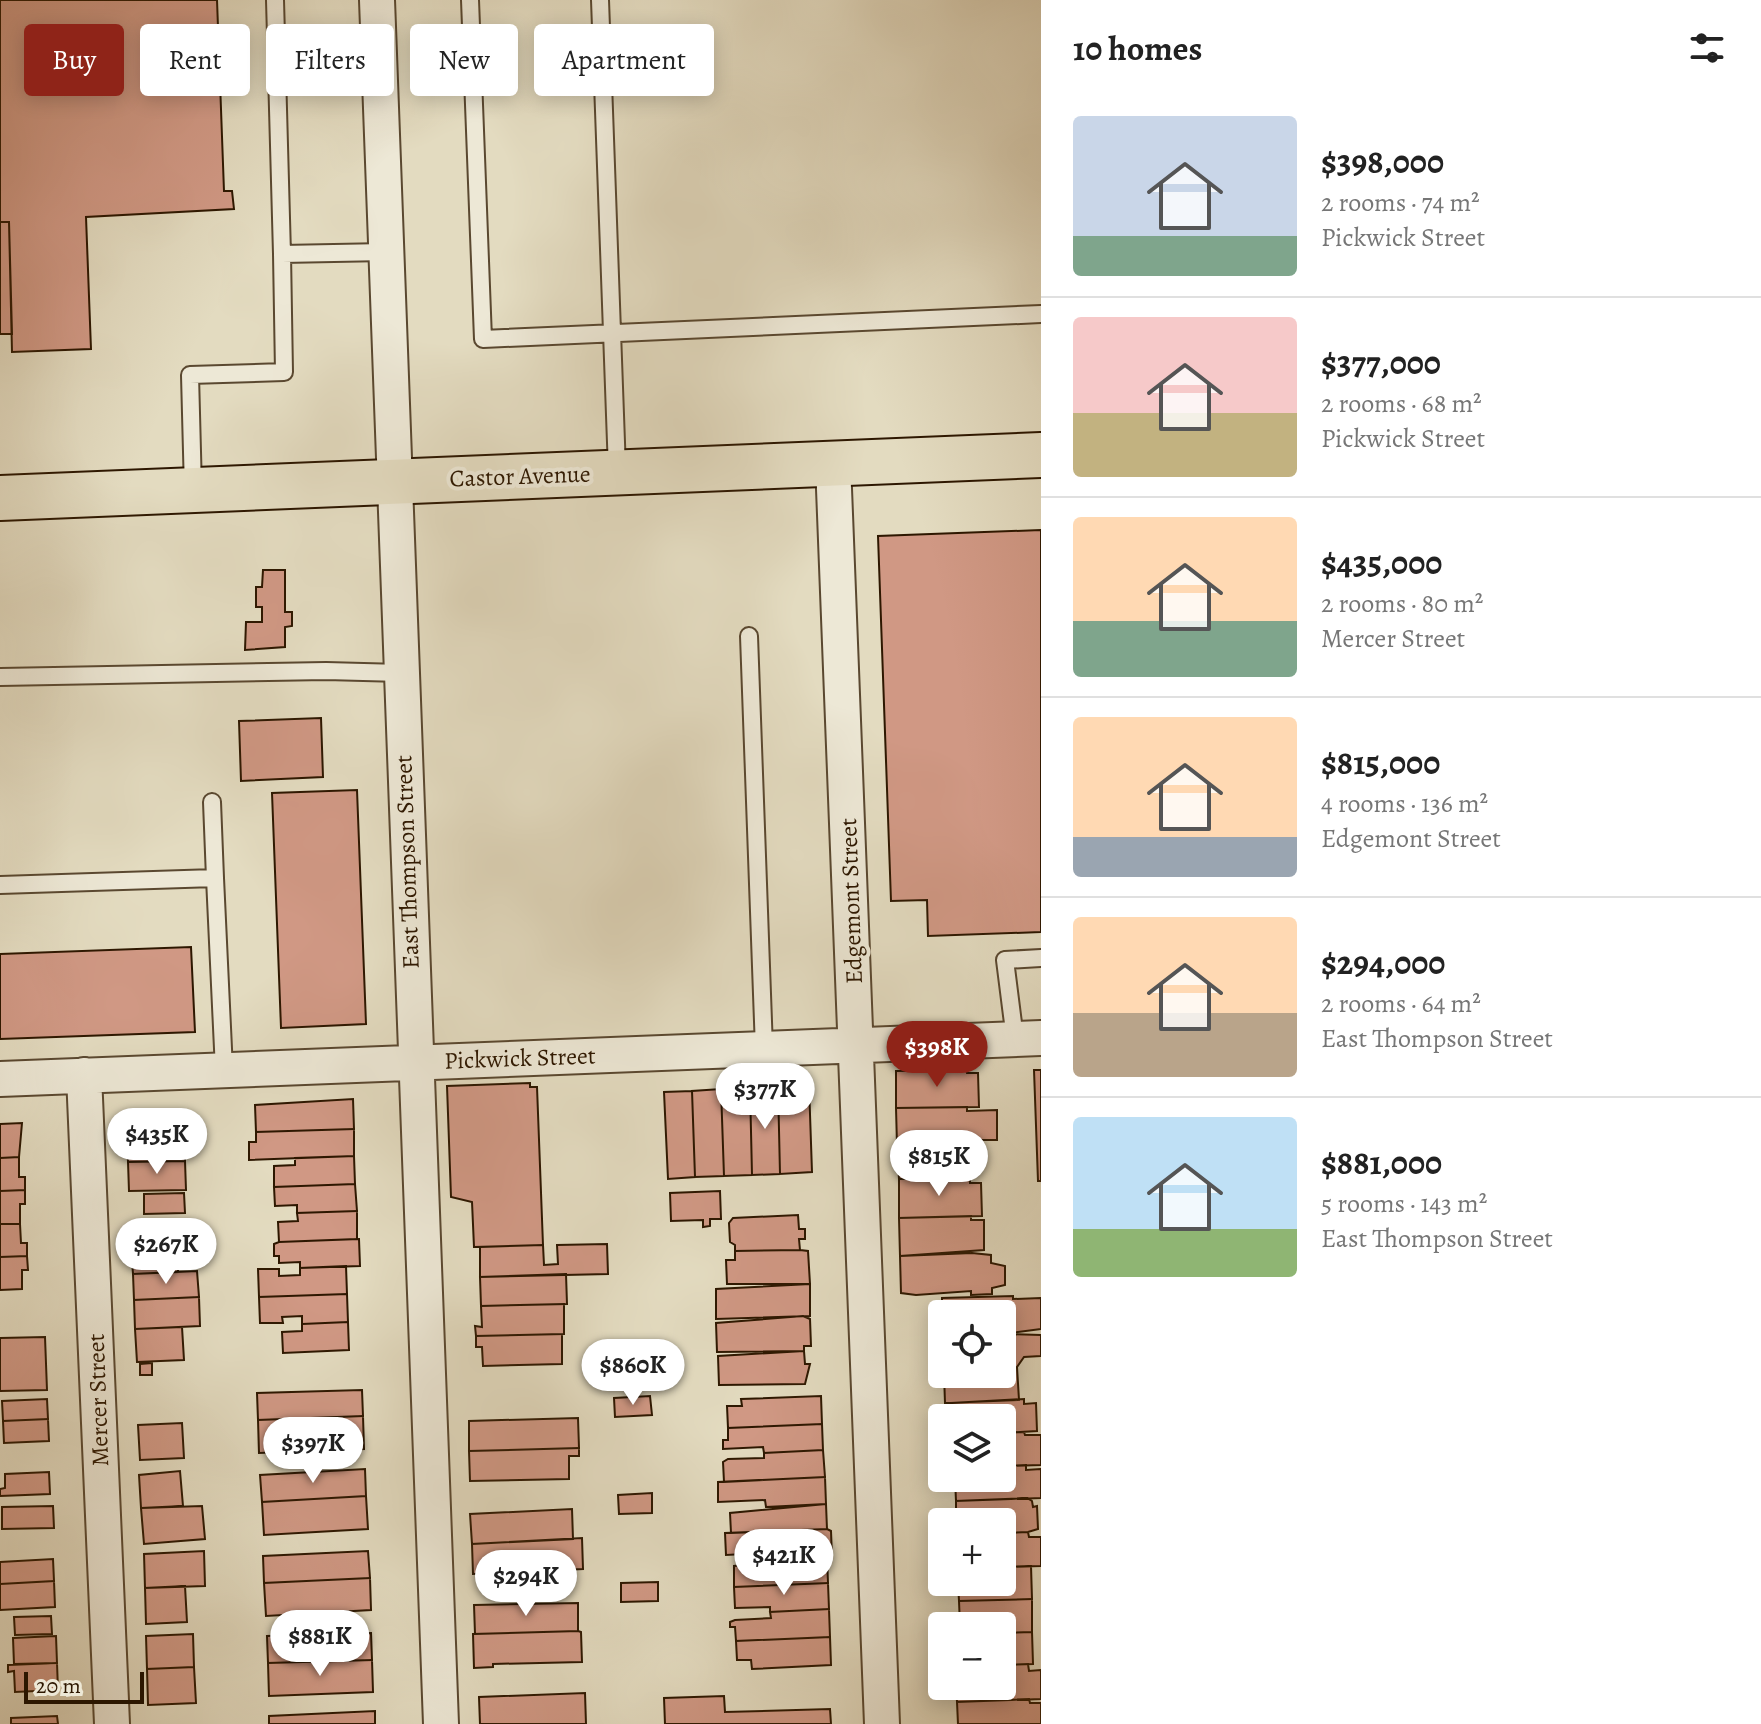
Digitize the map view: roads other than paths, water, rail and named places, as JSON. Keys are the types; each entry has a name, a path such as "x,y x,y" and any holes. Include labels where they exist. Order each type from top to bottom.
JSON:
{"main road":[{"name":"Castor Avenue","path":"0,498 1041,455"}],"street":[{"name":"East Thompson Street","path":"377,0 414,1062 441,1724"},
{"name":"Edgemont Street","path":"833,463 882,1724"},
{"name":"Pickwick Street","path":"0,1079 1028,1039"},
{"name":"Mercer Street","path":"84,1075 112,1724"}],"lane":[{"path":"193,490 190,375 284,372 275,0"},
{"path":"470,0 483,339 1041,314"},
{"path":"600,0 617,471"},
{"path":"282,254 386,252"},
{"path":"749,636 764,1049"},
{"path":"0,677 326,671 401,673"},
{"path":"212,802 224,1070"},
{"path":"0,885 215,878"},
{"path":"1028,1039 1005,960 1041,958"}]}
